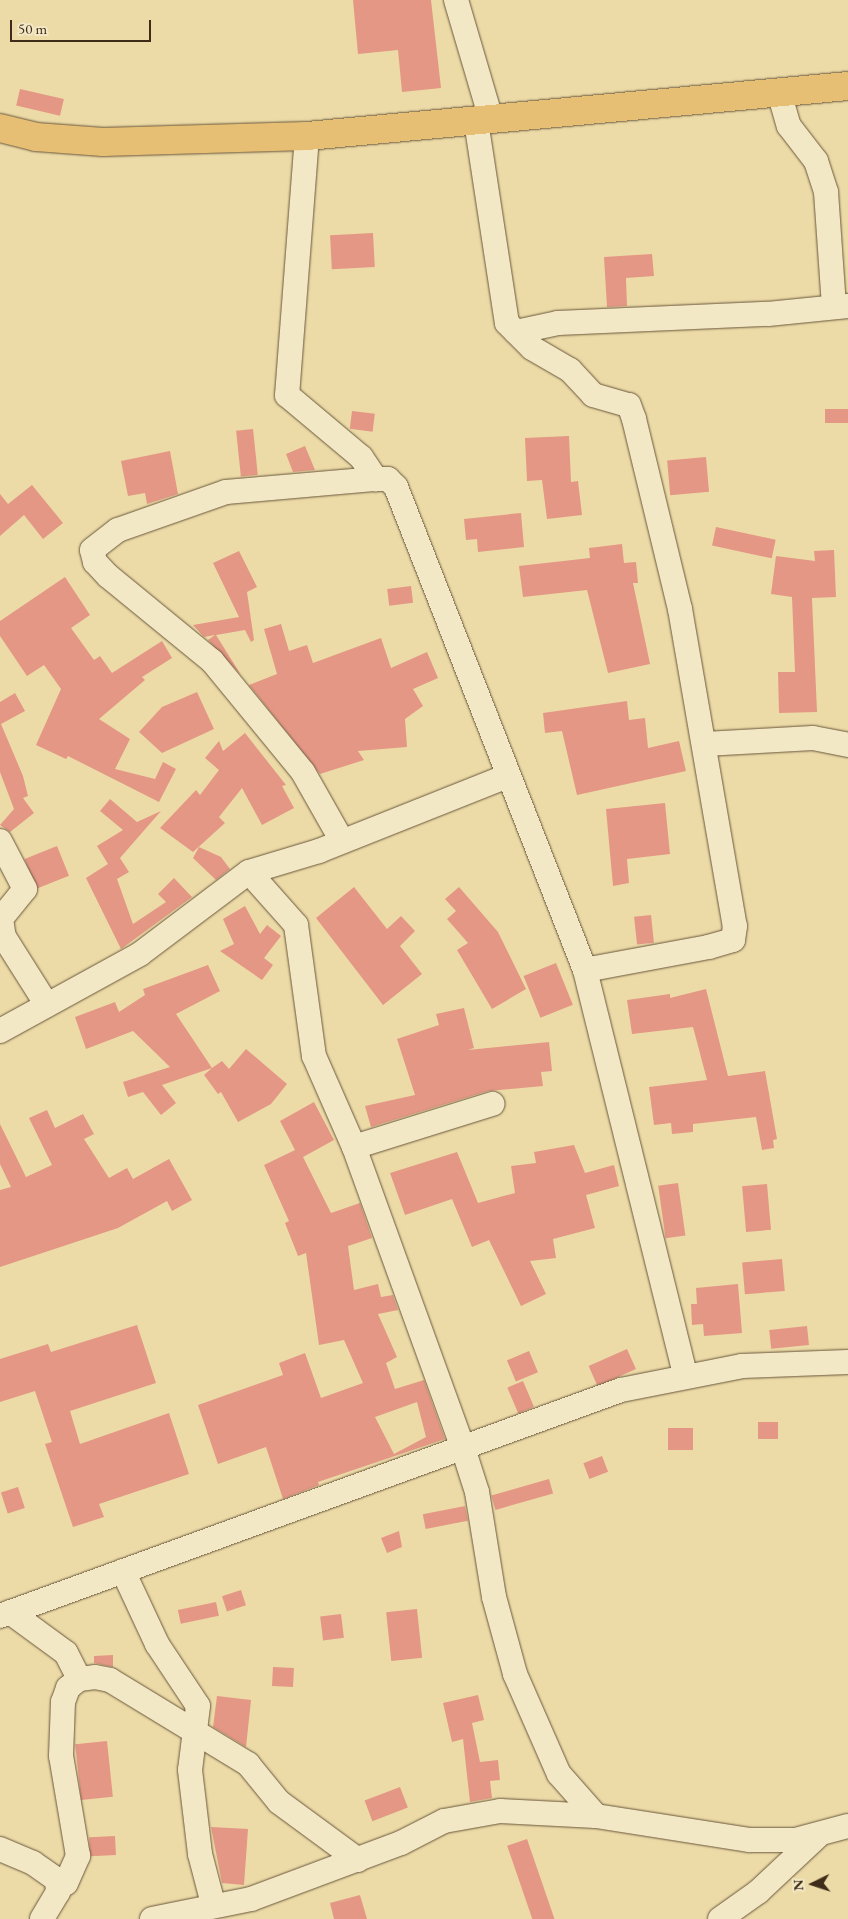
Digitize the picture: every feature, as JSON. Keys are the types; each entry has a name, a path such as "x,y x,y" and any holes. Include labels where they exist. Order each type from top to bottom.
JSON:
{"main road":[{"path":"0,128 36,137 103,142 307,136 848,86"}],"street":[{"path":"456,0 483,120 501,309 516,332 532,348 570,370 593,395 629,405 680,609 705,744 735,926 733,940 586,970"},
{"path":"516,332 558,324 768,314 841,306 826,192 816,161 789,126 779,92"},
{"path":"307,136 287,395 361,458 376,479"},
{"path":"342,841 303,772 212,661 108,576 95,562 92,550 118,530 226,492 376,479 388,479 396,487 507,776 586,970 685,1376"},
{"path":"705,744 813,738 848,745"},
{"path":"0,1031 140,954 249,872 342,841 507,776"},
{"path":"0,842 25,890 1,919 4,937 47,1005"},
{"path":"249,872 296,925 314,1056 354,1147 462,1445 477,1492 494,1597 515,1674 559,1774 596,1816"},
{"path":"354,1147 492,1104"},
{"path":"5,1614 462,1445 621,1390 742,1366 848,1362"},
{"path":"123,1571 157,1644 198,1706 190,1770 200,1854 213,1904"},
{"path":"5,1614 66,1653 79,1679"},
{"path":"79,1679 110,1680 195,1735 248,1764 279,1802 358,1860"},
{"path":"42,1919 59,1887 71,1874 78,1856 61,1728 63,1702 79,1679"},
{"path":"540,1811 559,1774"},
{"path":"152,1919 213,1904 251,1899 358,1860 444,1821 500,1811 540,1811 596,1816 750,1840 819,1835 848,1826"},
{"path":"720,1919 758,1892 819,1835"},
{"path":"0,1849 34,1863 59,1887"}],"building":[{"path":"353,0 431,0 441,88 402,92 398,50 358,54"},
{"path":"20,89 64,99 60,116 16,106"},
{"path":"373,233 375,267 332,269 330,235"},
{"path":"652,254 654,276 626,278 627,306 607,307 604,257"},
{"path":"825,409 848,409 848,423 825,423"},
{"path":"352,411 375,414 373,432 350,429"},
{"path":"253,429 258,475 241,477 236,431"},
{"path":"569,436 571,482 578,481 582,515 547,519 542,480 527,481 525,438"},
{"path":"305,446 315,470 293,472 286,454"},
{"path":"170,451 178,494 147,504 145,493 128,496 121,461"},
{"path":"706,457 709,492 670,495 667,460"},
{"path":"32,485 63,523 43,539 24,515 0,536 0,494 8,504"},
{"path":"521,513 524,547 478,552 477,539 466,540 464,519"},
{"path":"716,527 776,540 772,558 712,546"},
{"path":"622,544 624,563 636,562 638,583 633,583 650,664 608,673 587,590 523,597 519,566 590,558 589,548"},
{"path":"834,550 836,597 812,598 817,712 779,713 778,672 795,672 792,597 771,594 776,556 815,561 814,551"},
{"path":"239,551 257,587 247,592 254,640 251,642 245,630 216,635 241,675 208,640 215,635 204,637 193,625 239,617 213,563"},
{"path":"65,577 90,615 71,628 94,660 100,656 112,673 162,641 172,658 142,677 145,680 99,719 130,739 115,769 155,779 163,762 176,769 159,802 68,756 66,759 36,745 61,689 44,665 27,676 0,636 0,621"},
{"path":"411,586 413,603 389,606 387,589"},
{"path":"281,624 289,651 307,645 313,663 381,638 391,668 427,652 438,678 413,689 423,706 405,719 407,747 358,751 364,760 320,774 249,685 277,674 264,629"},
{"path":"197,692 214,729 162,753 139,732 162,707"},
{"path":"15,693 25,711 1,724 23,776 28,796 23,798 34,813 10,832 0,825 14,809 0,772 0,702"},
{"path":"627,701 629,720 645,718 648,748 679,741 686,771 577,795 562,731 545,733 543,713"},
{"path":"245,733 286,785 282,786 294,808 262,825 242,788 219,817 225,823 193,852 160,828 196,790 200,795 219,770 205,758 219,741 223,751"},
{"path":"110,799 137,822 161,811 120,858 129,872 117,879 133,924 166,902 158,894 174,878 192,897 121,949 86,878 108,864 97,846 123,830 100,811"},
{"path":"665,803 670,854 627,859 629,883 613,886 606,809"},
{"path":"57,846 69,876 37,889 25,859"},
{"path":"199,847 221,857 230,869 216,880 193,858"},
{"path":"354,887 387,929 401,916 415,931 400,946 422,974 383,1005 316,918"},
{"path":"459,887 498,932 526,989 492,1009 457,950 468,943 447,919 456,911 445,899"},
{"path":"245,906 260,934 267,925 281,936 264,958 273,965 262,980 220,951 234,944 223,919"},
{"path":"651,915 654,943 637,945 634,917"},
{"path":"556,963 573,1005 540,1018 524,976"},
{"path":"208,965 220,991 176,1014 212,1068 162,1085 176,1103 161,1115 143,1092 128,1097 123,1082 170,1067 133,1031 86,1049 75,1017 115,1002 119,1012 145,995 143,989"},
{"path":"706,989 728,1076 765,1071 777,1139 773,1140 774,1148 762,1150 756,1117 693,1124 693,1132 672,1134 671,1123 654,1125 649,1087 707,1080 693,1027 632,1034 627,1000 670,994 670,998"},
{"path":"464,1008 474,1048 468,1050 549,1042 552,1071 541,1072 543,1086 488,1091 371,1127 365,1106 415,1095 397,1039 439,1025 436,1014"},
{"path":"246,1049 287,1084 271,1104 238,1122 221,1092 218,1094 204,1075 222,1061 229,1069"},
{"path":"314,1102 334,1140 303,1157 331,1213 360,1203 372,1238 348,1246 354,1290 378,1284 381,1297 393,1295 398,1310 378,1314 397,1357 386,1363 395,1389 424,1380 445,1439 318,1482 319,1485 283,1499 266,1447 218,1464 198,1405 283,1375 279,1363 305,1353 321,1398 363,1383 344,1340 319,1345 306,1253 298,1256 285,1223 289,1221 264,1165 295,1150 280,1121","holes":["417,1402 426,1437 394,1454 375,1417"]},
{"path":"47,1110 55,1128 83,1114 94,1134 84,1139 109,1178 127,1168 133,1179 169,1159 192,1200 172,1211 167,1201 118,1228 0,1267 0,1190 11,1187 0,1164 0,1124 26,1177 52,1165 29,1118"},
{"path":"574,1145 585,1173 614,1165 619,1186 586,1195 595,1228 553,1239 556,1258 530,1261 546,1294 521,1306 489,1240 472,1247 452,1199 405,1215 390,1173 457,1152 478,1203 515,1193 511,1166 536,1163 534,1152"},
{"path":"678,1183 685,1235 666,1238 658,1186"},
{"path":"767,1184 771,1230 746,1232 742,1186"},
{"path":"782,1259 785,1291 745,1294 742,1262"},
{"path":"738,1284 742,1333 704,1336 703,1324 692,1325 691,1304 697,1304 696,1288"},
{"path":"137,1325 156,1383 70,1411 80,1444 169,1413 189,1474 99,1504 104,1517 73,1527 45,1444 52,1442 35,1391 0,1402 0,1359 48,1344 51,1352"},
{"path":"807,1326 809,1345 771,1349 769,1330"},
{"path":"627,1349 636,1369 598,1386 589,1366"},
{"path":"529,1351 538,1372 516,1382 507,1360"},
{"path":"523,1381 534,1407 518,1413 507,1388"},
{"path":"758,1422 778,1422 778,1439 758,1439"},
{"path":"668,1428 693,1428 693,1450 668,1450"},
{"path":"602,1456 608,1472 589,1479 583,1463"},
{"path":"549,1479 553,1493 495,1510 491,1496"},
{"path":"18,1487 25,1508 8,1513 1,1493"},
{"path":"465,1506 468,1521 426,1529 423,1514"},
{"path":"399,1531 402,1547 387,1553 381,1538"},
{"path":"241,1590 246,1605 227,1611 222,1596"},
{"path":"216,1602 219,1616 181,1624 178,1610"},
{"path":"417,1609 422,1658 391,1661 386,1612"},
{"path":"341,1614 344,1638 323,1640 320,1617"},
{"path":"113,1655 113,1667 94,1663 94,1656"},
{"path":"273,1667 294,1668 293,1687 272,1686"},
{"path":"478,1695 484,1720 472,1723 480,1762 498,1760 500,1780 490,1781 492,1798 470,1802 463,1739 452,1742 443,1703"},
{"path":"217,1696 251,1700 246,1747 213,1727"},
{"path":"107,1741 113,1797 81,1800 75,1744"},
{"path":"400,1787 408,1808 372,1821 365,1801"},
{"path":"211,1827 248,1829 244,1885 222,1883"},
{"path":"115,1836 116,1855 90,1856 89,1837"},
{"path":"527,1839 555,1919 532,1919 507,1846"},
{"path":"360,1895 367,1919 334,1919 330,1903"}]}
